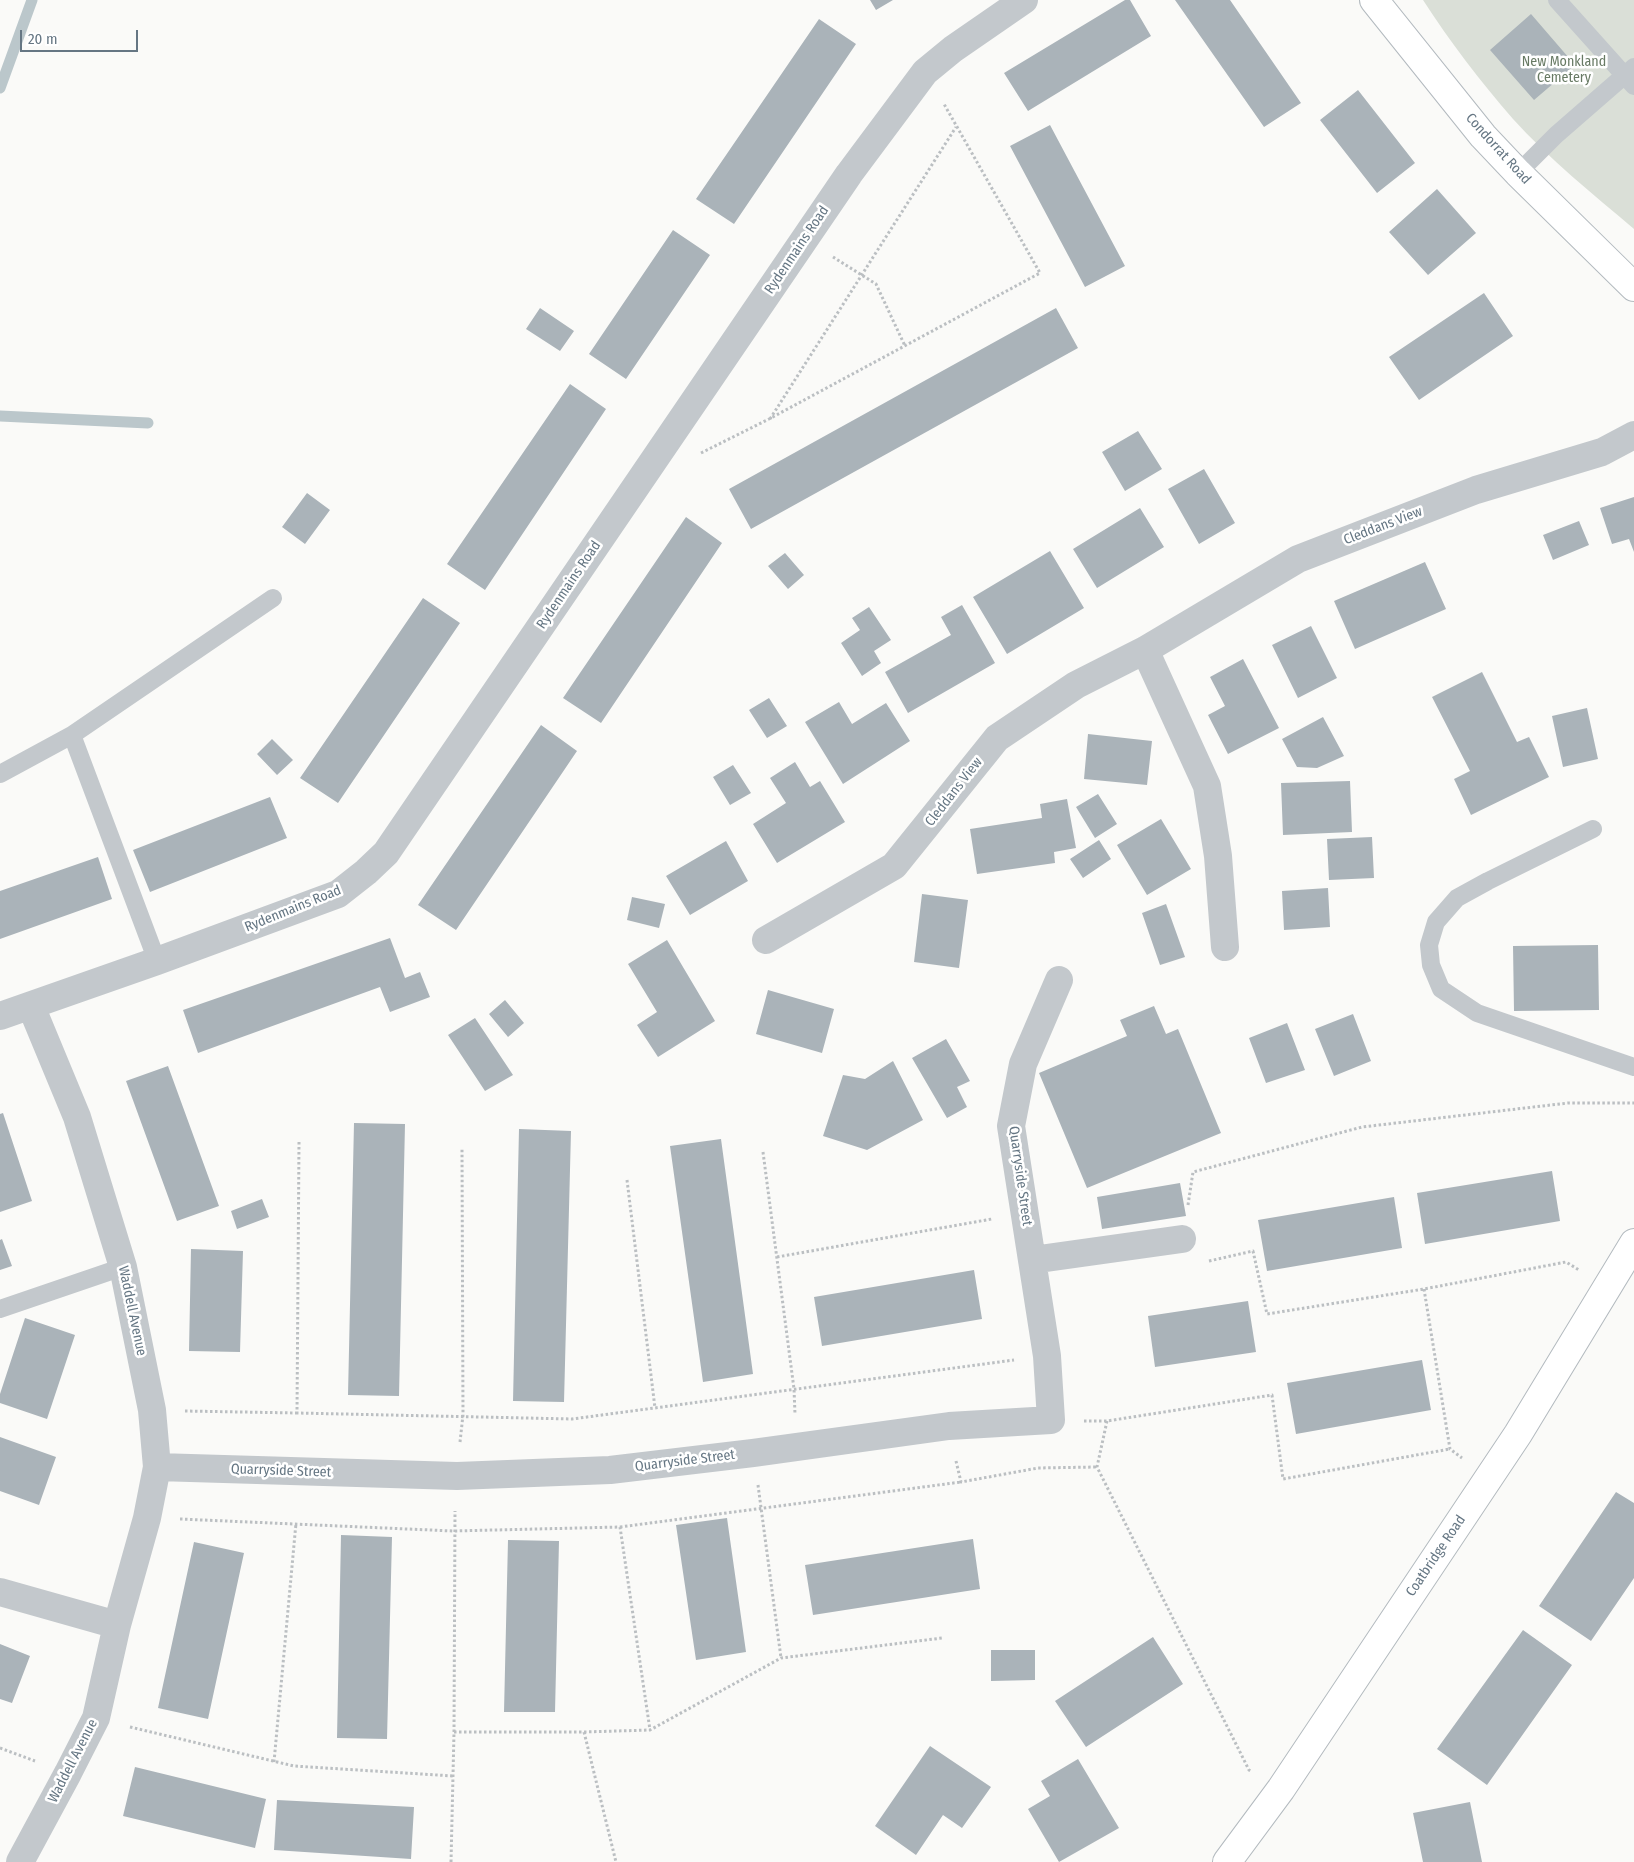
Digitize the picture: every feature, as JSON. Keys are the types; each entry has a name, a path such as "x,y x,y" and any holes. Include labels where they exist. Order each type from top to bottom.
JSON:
{"main road":[{"name":"Condorrat Road","path":"1374,0 1483,136 1634,287"},
{"name":"Coatbridge Road","path":"1227,1862 1281,1789 1518,1434 1631,1255"}],"street":[{"name":"Rydenmains Road","path":"0,1016 157,961 338,894 386,853 804,239 849,174 925,72 952,49 1024,0"},
{"name":"Cleddans View","path":"766,940 894,866 997,738 1076,686 1145,650 1298,559 1476,490 1602,452 1634,435"},
{"path":"1145,650 1206,786 1218,856 1225,947"},
{"name":"Quarryside Street","path":"157,1468 457,1476 610,1470 753,1453 949,1426 1051,1420 1047,1356 1011,1126 1023,1064 1059,980"},
{"name":"Waddell Avenue","path":"24,1860 96,1718 118,1625 147,1518 157,1468 152,1410 123,1267 77,1117 31,1006"},
{"path":"1032,1260 1182,1239"},
{"path":"0,1592 118,1625"}],"lane":[{"path":"1518,173 1556,135 1631,76 1557,0"},
{"path":"0,774 72,735 273,598"},
{"path":"72,735 157,961"},
{"path":"1593,829 1457,898 1436,922 1429,945 1431,965 1441,989 1477,1013 1634,1067"},
{"path":"0,1308 123,1267"}],"path":[{"path":"698,455 769,419 1040,273 925,72"},
{"path":"769,419 957,127"},
{"path":"804,239 876,284 905,346"},
{"path":"1578,1269 1566,1262 1424,1289 1266,1314 1253,1251 1199,1264 1182,1239 1193,1172 1362,1127 1568,1103 1634,1103"},
{"path":"297,1413 299,1142"},
{"path":"763,1152 794,1389 794,1405"},
{"path":"627,1180 655,1408"},
{"path":"777,1256 992,1219 1025,1216"},
{"path":"1424,1289 1450,1449"},
{"path":"152,1410 572,1419 1047,1356"},
{"path":"1051,1420 1107,1421 1272,1395 1283,1479 1450,1449 1456,1453"},
{"path":"1107,1421 1097,1468 1249,1770 1281,1789"},
{"path":"949,1426 961,1482"},
{"path":"753,1453 781,1658"},
{"path":"147,1518 453,1531 620,1527 961,1482 1038,1468 1097,1468"},
{"path":"274,1762 296,1524"},
{"path":"620,1527 650,1730"},
{"path":"454,1732 650,1730 781,1658 942,1638"},
{"path":"96,1718 294,1766 453,1776"},
{"path":"584,1732 616,1862"}],"green space":[{"name":"New Monkland Cemetery","path":"1423,0 1634,0 1634,229 1556,162 1513,119 1466,61"}],"building":[{"path":"870,0 893,0 876,10"},
{"path":"1125,0 1130,0 1151,36 1028,111 1004,73"},
{"path":"1175,0 1230,0 1301,103 1264,127"},
{"path":"1531,14 1575,65 1534,100 1490,50"},
{"path":"819,19 856,44 734,224 696,199"},
{"path":"1358,90 1415,163 1377,193 1320,120"},
{"path":"1050,125 1125,266 1085,287 1010,146"},
{"path":"1437,189 1476,233 1428,275 1389,232"},
{"path":"673,230 710,255 626,379 589,354"},
{"path":"1484,293 1513,336 1419,400 1389,357"},
{"path":"540,308 574,331 560,351 526,329"},
{"path":"1056,308 1078,348 751,529 729,489"},
{"path":"570,384 606,409 485,590 447,564"},
{"path":"1138,431 1162,469 1125,491 1102,452"},
{"path":"1204,469 1235,523 1199,544 1168,489"},
{"path":"307,493 330,510 305,544 282,527"},
{"path":"1634,497 1634,552 1629,539 1612,544 1600,508"},
{"path":"1140,508 1164,547 1097,588 1073,549"},
{"path":"686,517 722,543 601,723 563,698"},
{"path":"1579,521 1589,545 1553,560 1543,535"},
{"path":"1050,551 1084,608 1007,654 973,597"},
{"path":"785,553 804,575 788,589 768,566"},
{"path":"1425,562 1446,609 1355,649 1334,601"},
{"path":"423,598 460,623 338,803 300,778"},
{"path":"962,605 995,663 908,713 885,672 951,635 941,617"},
{"path":"869,607 891,640 874,651 881,663 862,676 841,643 860,630 852,618"},
{"path":"1311,626 1337,678 1298,698 1272,645"},
{"path":"1243,659 1279,728 1228,754 1208,715 1225,706 1210,677"},
{"path":"1482,672 1517,742 1529,737 1549,777 1471,815 1454,779 1470,771 1432,697"},
{"path":"769,698 787,726 767,738 749,710"},
{"path":"839,702 852,724 886,703 910,741 843,784 805,722"},
{"path":"1587,708 1598,759 1563,767 1552,716"},
{"path":"1323,717 1344,756 1317,768 1297,767 1282,739"},
{"path":"541,725 577,751 456,930 418,905"},
{"path":"1088,734 1152,741 1147,785 1084,779"},
{"path":"272,739 293,760 277,775 257,754"},
{"path":"795,762 810,787 820,781 845,822 777,863 753,824 786,803 770,778"},
{"path":"733,765 751,793 730,805 713,777"},
{"path":"1350,781 1352,832 1283,835 1281,783"},
{"path":"1098,794 1117,824 1095,838 1076,807"},
{"path":"270,797 287,838 150,892 133,850"},
{"path":"1067,799 1076,848 1054,852 1055,863 977,874 970,829 1042,818 1040,804"},
{"path":"1161,819 1191,869 1147,895 1117,845"},
{"path":"1372,837 1374,878 1329,880 1327,839"},
{"path":"1099,840 1111,859 1083,878 1070,859"},
{"path":"726,841 748,881 690,915 666,876"},
{"path":"98,857 112,899 0,939 0,891"},
{"path":"1328,888 1330,927 1284,930 1282,891"},
{"path":"922,894 968,900 959,968 914,962"},
{"path":"632,897 665,904 659,928 627,920"},
{"path":"1166,904 1185,957 1160,965 1142,913"},
{"path":"390,938 405,978 420,972 430,997 390,1012 380,987 198,1053 183,1010"},
{"path":"667,940 715,1021 658,1057 637,1025 657,1012 628,964"},
{"path":"1598,945 1599,1010 1514,1011 1513,946"},
{"path":"768,990 834,1009 822,1053 756,1034"},
{"path":"505,1000 524,1023 508,1037 489,1014"},
{"path":"1154,1006 1166,1034 1178,1029 1221,1133 1087,1188 1039,1073 1127,1036 1120,1020"},
{"path":"1353,1014 1371,1061 1334,1076 1315,1029"},
{"path":"475,1018 513,1075 485,1091 448,1035"},
{"path":"1287,1023 1305,1070 1266,1083 1249,1038"},
{"path":"946,1039 970,1081 957,1087 967,1107 947,1118 912,1058"},
{"path":"893,1061 923,1120 867,1150 823,1136 843,1075 865,1079"},
{"path":"168,1066 219,1206 177,1221 126,1081"},
{"path":"3,1113 32,1201 0,1212 0,1114"},
{"path":"354,1123 405,1124 399,1396 348,1395"},
{"path":"519,1129 571,1131 564,1402 513,1401"},
{"path":"721,1139 753,1374 703,1382 670,1146"},
{"path":"1552,1171 1560,1221 1425,1244 1417,1193"},
{"path":"1180,1183 1186,1216 1102,1229 1097,1197"},
{"path":"1394,1197 1402,1248 1267,1271 1258,1220"},
{"path":"262,1199 269,1217 237,1229 231,1211"},
{"path":"2,1239 12,1266 0,1270 0,1240"},
{"path":"191,1249 243,1251 240,1352 189,1351"},
{"path":"974,1270 982,1319 822,1346 814,1297"},
{"path":"1248,1301 1256,1352 1155,1367 1148,1316"},
{"path":"25,1318 75,1335 47,1419 0,1403 0,1394"},
{"path":"1422,1360 1431,1410 1296,1434 1287,1383"},
{"path":"0,1437 56,1457 39,1505 0,1491"},
{"path":"1616,1492 1634,1503 1634,1578 1591,1641 1539,1606"},
{"path":"727,1518 746,1652 696,1660 676,1525"},
{"path":"341,1535 392,1537 387,1739 337,1738"},
{"path":"973,1539 980,1589 813,1615 805,1565"},
{"path":"508,1540 559,1541 555,1712 504,1712"},
{"path":"194,1542 244,1553 208,1719 158,1708"},
{"path":"1523,1630 1572,1665 1487,1785 1437,1749"},
{"path":"1153,1637 1183,1684 1086,1747 1055,1701"},
{"path":"0,1644 30,1656 12,1703 0,1699"},
{"path":"991,1650 1035,1650 1035,1680 991,1681"},
{"path":"930,1746 991,1787 962,1828 943,1815 916,1855 875,1826"},
{"path":"1078,1759 1119,1828 1059,1862 1028,1809 1050,1796 1041,1781"},
{"path":"135,1767 266,1799 255,1848 123,1816"},
{"path":"277,1800 414,1807 411,1859 274,1850"},
{"path":"1470,1802 1482,1862 1423,1862 1413,1813"}],"waterway":[{"path":"0,88 32,0"},
{"path":"0,416 148,423"}]}
